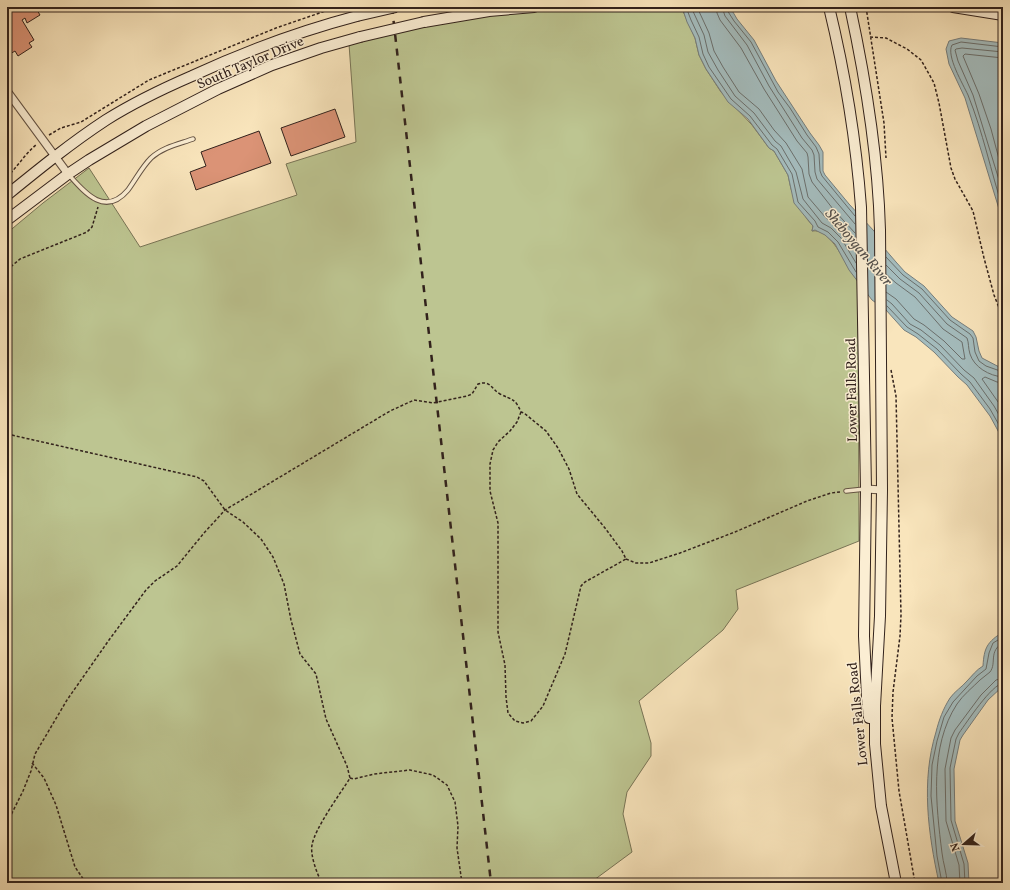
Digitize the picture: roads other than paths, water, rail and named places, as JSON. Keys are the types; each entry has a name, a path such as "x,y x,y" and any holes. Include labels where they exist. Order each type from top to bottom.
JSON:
{"main road":[{"name":"South Taylor Drive","path":"7,195 72,143 147,96 266,44 318,26 396,7"},
{"name":"South Taylor Drive","path":"7,220 68,174 146,126 218,89 272,65 321,48 424,22 489,10 534,7"},
{"name":"Lower Falls Road","path":"829,7 840,53 852,118 861,207 864,304 866,489 864,636 867,698 878,774"},
{"name":"Lower Falls Road","path":"850,7 860,52 871,118 878,188 880,230 882,490 880,616 874,719 881,806 896,883"},
{"path":"953,7 1003,15"}],"street":[{"path":"7,91 68,174"},
{"path":"866,489 882,490"}],"lane":[{"path":"68,174 90,197 99,202 107,202 122,196 145,165 159,152 193,139"},
{"path":"846,491 866,489"}],"water":[{"name":"Sheboygan River","path":"682,7 730,7 737,19 754,40 776,81 823,152 823,171 825,175 874,231 884,248 905,272 924,286 952,317 973,331 982,358 1003,369 1003,440 990,416 967,385 934,352 916,337 904,330 886,310 872,300 849,270 835,244 825,235 815,230 812,231 813,226 794,203 788,175 774,151 769,148 748,119 728,102 706,69 699,55 695,38"},
{"path":"961,38 1003,43 1003,222 965,98 949,64 946,49 949,41"},
{"path":"1003,632 1003,686 988,700 960,740 954,769 955,821 968,863 969,883 939,883 929,826 927,788 931,751 938,723 950,698 976,671 983,666 984,654 987,646 993,639"}],"railway":[{"path":"392,7 491,883"}]}
